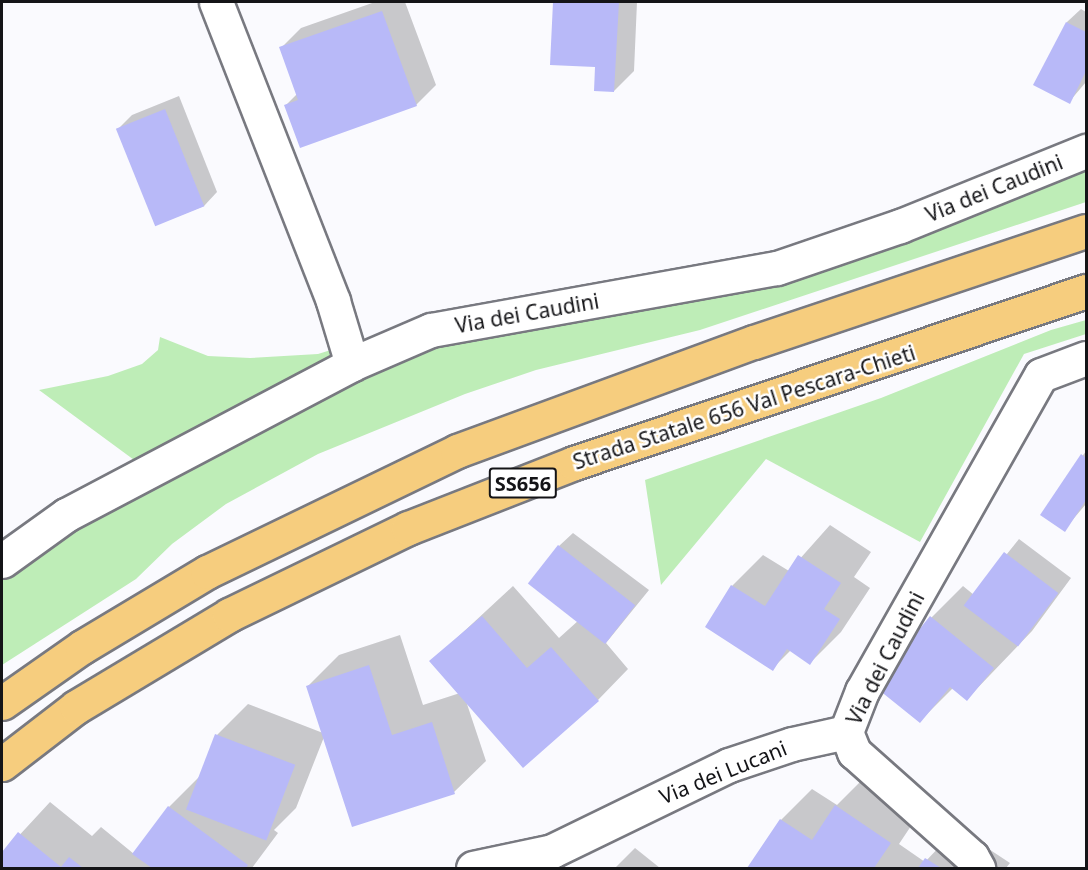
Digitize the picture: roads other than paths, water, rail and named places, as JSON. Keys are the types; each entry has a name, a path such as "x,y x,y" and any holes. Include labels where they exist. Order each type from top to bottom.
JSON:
{"highway":[{"name":"SS656","path":"2,703 82,646 207,572 457,451 754,342 1086,231"},
{"name":"Strada Statale 656 Val Pescara-Chieti","path":"2,764 76,707 229,615 408,528 574,463 1086,291"}],"street":[{"path":"216,2 333,301 352,364"},
{"name":"Via dei Caudini","path":"2,561 66,516 352,364 431,330 777,268 900,226 1086,151"},
{"name":"Via dei Caudini","path":"846,732 862,691 1041,375 1086,358"},
{"path":"846,732 854,752 972,857 978,868"},
{"name":"Via dei Lucani","path":"485,867 552,851 729,765 792,744 846,732"}]}
